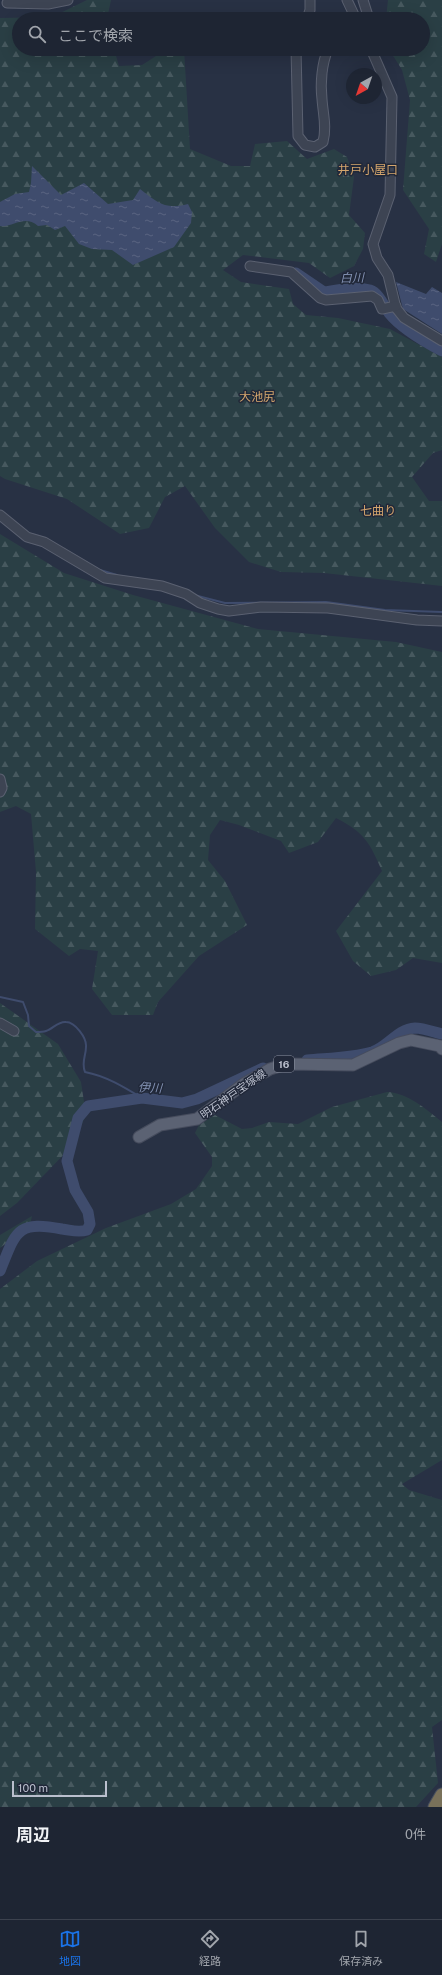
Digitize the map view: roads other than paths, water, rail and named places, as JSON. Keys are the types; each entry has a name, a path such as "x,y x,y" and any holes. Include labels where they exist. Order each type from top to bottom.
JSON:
{"highway":[{"path":"435,1807 442,1795"}],"main road":[{"name":"明石神戸宝塚線","path":"139,1137 160,1124 178,1120 197,1119 245,1083 270,1069 286,1064 353,1065 399,1043 411,1040 440,1046 442,1048"}],"street":[{"path":"5,2 48,4 68,0"},
{"path":"309,12 310,0"},
{"path":"347,0 353,12"},
{"path":"363,0 367,12"},
{"path":"296,56 298,136 305,144 315,147 323,142 326,130 322,97 325,56"},
{"path":"374,56 392,97 390,195 373,244 377,258 388,275 396,306 404,318 442,341"},
{"path":"250,266 291,272 320,298 326,300 372,296 378,300 382,309 396,306"},
{"path":"0,515 17,530 28,537 44,542 105,578 162,586 186,594 200,603 218,609 229,611 261,607 328,608 417,620 442,621"},
{"path":"0,779 2,788 0,792"},
{"path":"0,1023 14,1031"}],"water":[{"path":"32,166 61,195 84,183 108,204 133,200 140,189 152,198 167,206 180,206 188,204 192,212 191,223 174,247 133,265 112,250 92,249 79,244 65,226 55,230 47,225 38,226 28,221 23,221 0,226 0,202 15,194 29,192"},
{"path":"396,282 426,294 432,287 442,293 442,334 403,309"}],"waterway":[{"name":"白川","path":"296,273 324,292 353,288 370,290 379,297 389,313 400,324 442,351"},
{"path":"100,570 117,575"},
{"path":"194,595 225,603 326,602 385,610 442,612"},
{"path":"0,997 23,1002 28,1015 29,1026 36,1032 46,1031 63,1022 73,1025 80,1031 85,1039 86,1050 83,1065 85,1072 108,1079 142,1098"},
{"name":"伊川","path":"307,1060 348,1057 372,1052 378,1050 403,1031 409,1029 415,1028 442,1034"},
{"name":"伊川","path":"0,1271 15,1238 26,1228 35,1226 78,1231 87,1230 90,1224 88,1212 75,1190 67,1161 78,1118 88,1106 142,1098 182,1103 197,1099 263,1068"}],"district":[{"name":"井戸小屋口","path":"368,170"},
{"name":"大池尻","path":"257,397"},
{"name":"七曲り","path":"378,511"}]}
